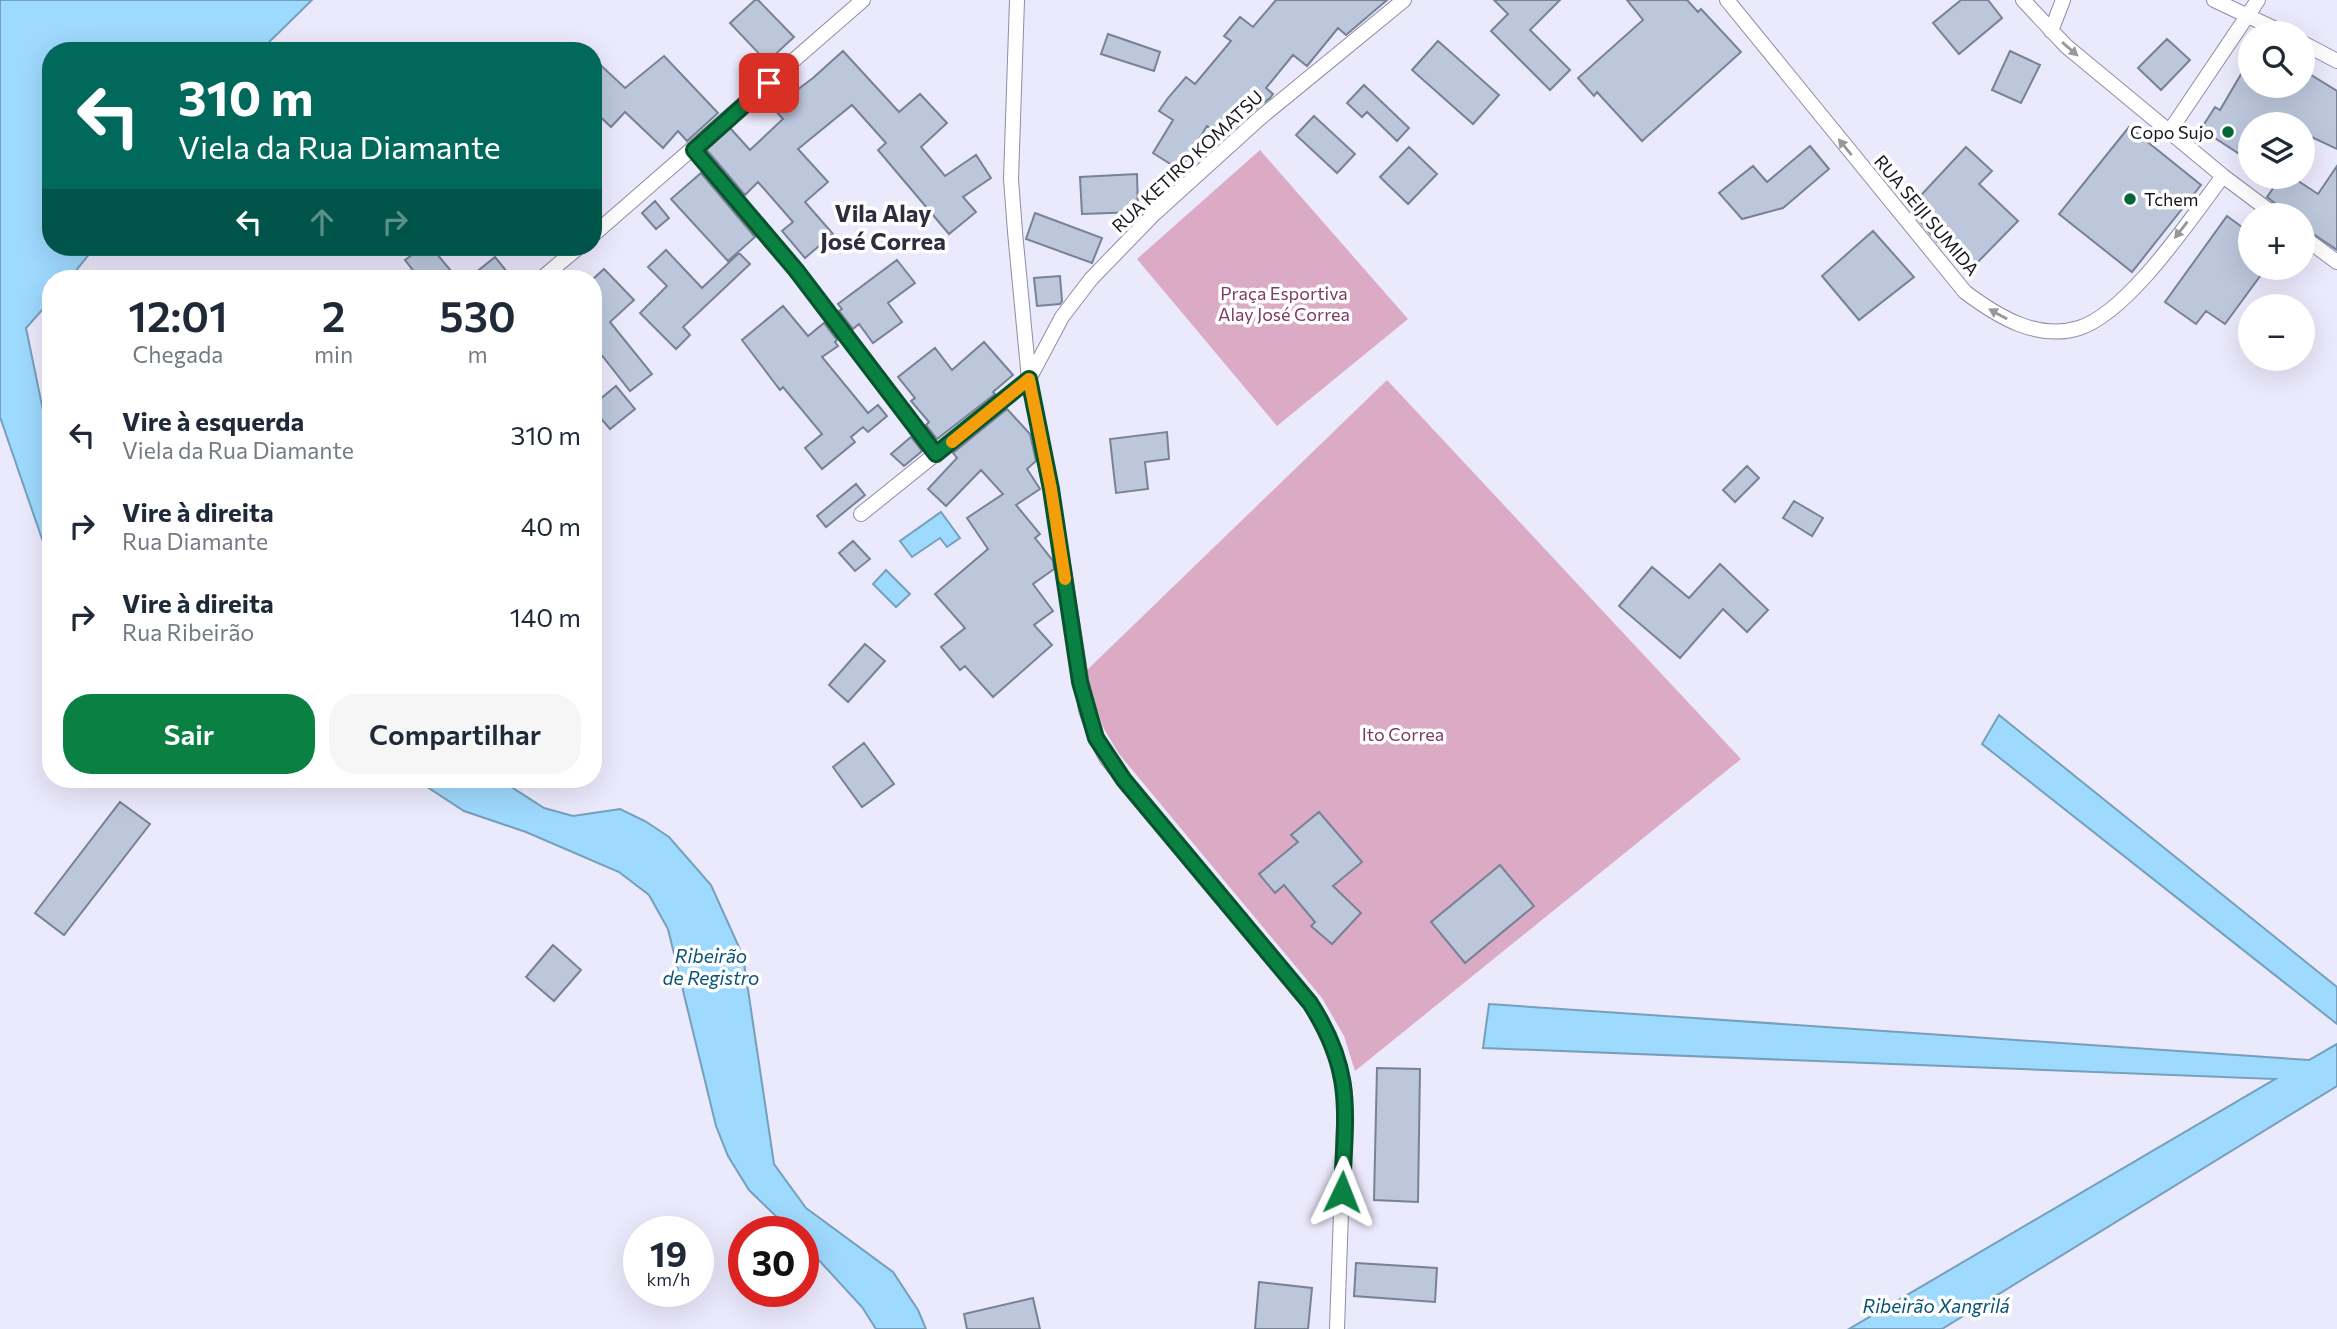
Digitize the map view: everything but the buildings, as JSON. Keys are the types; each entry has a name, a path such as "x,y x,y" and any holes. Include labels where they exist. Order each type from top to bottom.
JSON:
{"street":[{"path":"602,227 863,0"},
{"path":"1017,0 1012,191 1029,379 1051,489 1080,682 1096,738 1124,780 1310,1003 1338,1054 1345,1095 1337,1329"},
{"name":"RUA KETIRO KOMATSU","path":"1029,379 1062,317 1091,279 1154,214 1260,118 1404,0"},
{"name":"RUA SEIJI SUMIDA","path":"1727,0 1965,292 2009,321 2036,329 2058,330 2080,328 2098,317 2135,287 2224,176"},
{"path":"2023,0 2051,31 2169,132 2259,203"},
{"path":"2051,31 2063,0"},
{"path":"2214,0 2260,21"},
{"path":"2169,132 2258,0"},
{"path":"2315,49 2337,61"},
{"path":"694,150 796,270 936,454"},
{"path":"2315,246 2337,262"},
{"path":"552,270 568,256"},
{"path":"861,514 1029,379"}],"green space":[{"name":"Praça Esportiva Alay José Correa","path":"1260,150 1408,319 1277,426 1137,259"},
{"name":"Ito Correa","path":"1387,380 1741,759 1355,1071 1344,1036 1322,998 1119,754 1103,727 1085,672"}],"water":[{"path":"0,0 312,0 269,42 42,42 42,256 88,256 76,270 42,270 42,310 26,328 42,405 42,539 0,417"},
{"path":"941,512 960,538 947,547 940,538 912,557 900,541"},
{"path":"886,570 910,594 896,607 873,584"},
{"path":"1999,715 2337,987 2337,1024 1982,744"},
{"name":"Ribeirão de Registro","path":"429,788 513,788 544,808 573,816 620,809 669,837 711,885 743,956 774,1164 806,1208 817,1216 776,1216 749,1190 728,1156 716,1126 668,929 649,895 619,872 526,832 464,811"},
{"name":"Ribeirão Xangrilá","path":"1489,1004 2309,1060 2337,1044 2337,1086 1942,1329 1849,1329 2275,1079 1483,1048"},
{"name":"Ribeirão de Registro","path":"819,1218 893,1272 918,1310 926,1329 876,1329 862,1307 819,1260"}],"slow traffic":[{"path":"952,442 1029,379 1051,489 1065,579"}],"place":[{"name":"Copo Sujo","path":"2228,132"},
{"name":"Tchem","path":"2130,199"}],"district":[{"name":"Vila Alay José Correa","path":"883,226"}],"route":[{"path":"769,83 694,150 796,270 936,454 1029,379 1051,489 1080,682 1096,738 1107,759 1310,1003 1325,1026 1338,1054 1345,1095 1342,1192"}]}
